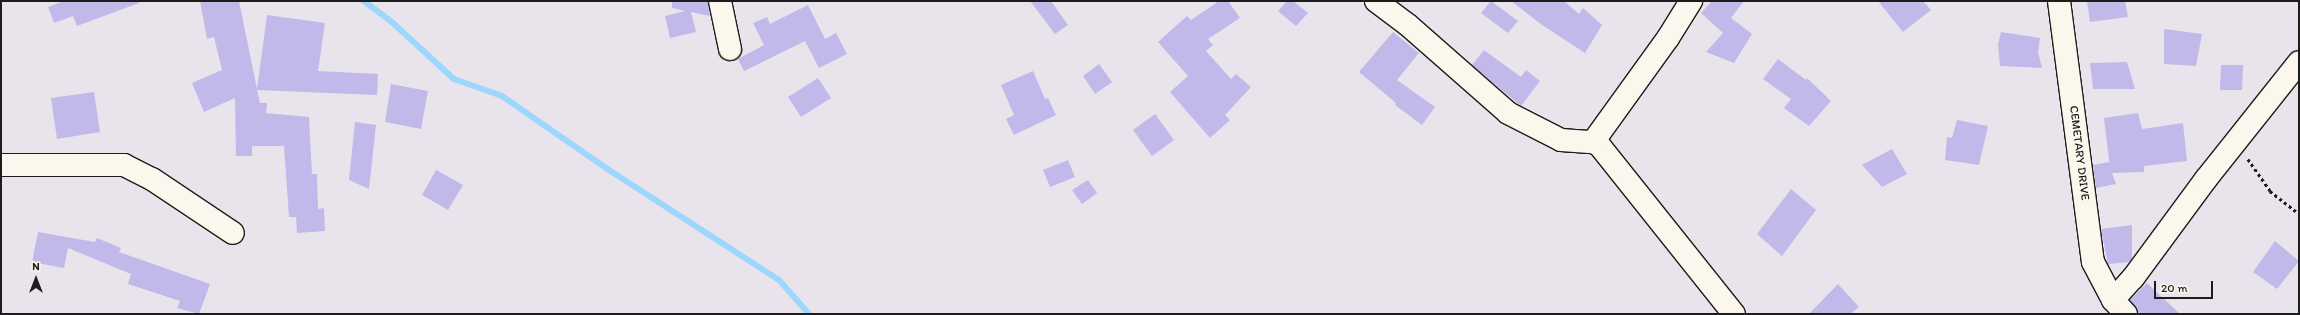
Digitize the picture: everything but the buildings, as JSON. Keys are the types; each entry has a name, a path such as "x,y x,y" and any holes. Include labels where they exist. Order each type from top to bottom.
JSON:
{"street":[{"path":"720,1 730,49"},
{"path":"1376,1 1408,25 1508,113 1561,140 1593,142 1605,151 1734,314"},
{"path":"1593,142 1668,38 1691,1"},
{"name":"CEMETARY DRIVE","path":"2059,1 2093,262 2120,307"},
{"path":"2120,307 2133,278 2234,144 2299,62"},
{"path":"1,165 124,165 152,179 233,233"}],"path":[{"path":"2234,144 2250,160 2270,191 2299,214"}],"waterway":[{"path":"364,1 393,23 454,79 502,96 609,170 779,280 809,314"}]}
